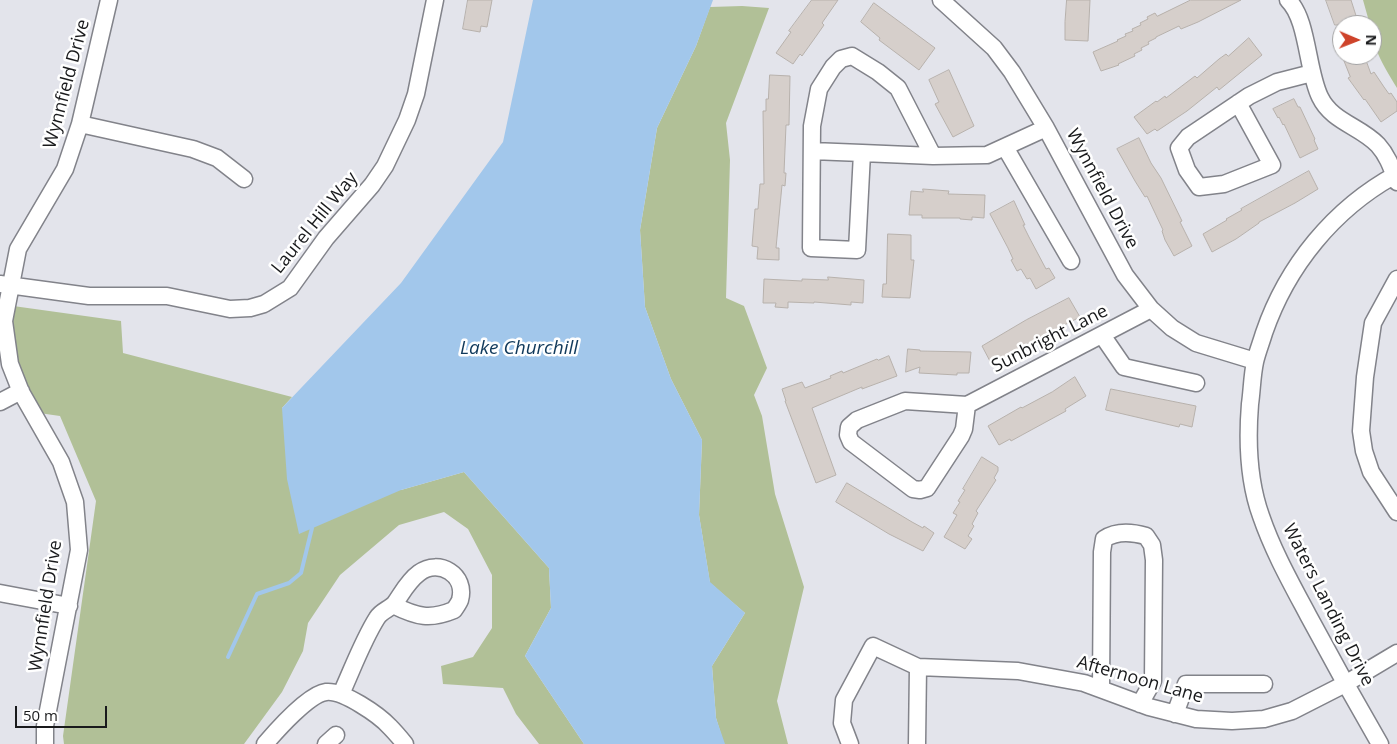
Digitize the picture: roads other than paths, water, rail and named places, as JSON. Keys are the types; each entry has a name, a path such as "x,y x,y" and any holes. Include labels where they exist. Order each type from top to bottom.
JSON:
{"street":[{"name":"Wynnfield Drive","path":"45,744 45,726 79,550 75,502 61,462 21,390 10,364 4,321 5,285 18,249 65,169 80,124 109,0"},
{"name":"Laurel Hill Way","path":"5,285 89,296 167,296 230,309 250,308 264,304 290,288 326,238 372,185 385,166 407,120 416,94 435,0"},
{"name":"Wynnfield Drive","path":"941,0 994,48 1012,72 1046,128 1125,275 1151,310 1172,328 1196,343 1255,361"},
{"path":"1288,0 1293,5 1303,31 1312,73 1321,98 1330,112 1377,144 1386,156 1396,177"},
{"path":"862,153 857,250 811,248 812,126 819,89 841,59 852,56 878,72 898,88 933,156"},
{"path":"1238,102 1272,165 1224,184 1199,186 1187,170 1179,148 1188,137 1238,102 1249,96 1277,82 1312,73"},
{"path":"80,124 193,149 217,158 244,179"},
{"path":"812,152 987,156 1046,128"},
{"path":"1005,147 1071,261"},
{"name":"Waters Landing Drive","path":"1380,744 1280,564 1260,515 1251,473 1248,432 1255,361 1271,315 1288,281 1310,246 1334,220 1364,195 1396,177"},
{"path":"1397,279 1373,323 1366,369 1361,431 1364,451 1371,472 1397,512"},
{"name":"Sunbright Lane","path":"967,405 1151,310"},
{"path":"1102,335 1124,367 1196,383"},
{"path":"0,402 21,390"},
{"path":"905,401 967,405 964,429 961,436 927,488 913,489 850,442 849,428 857,420 905,401"},
{"path":"1101,689 1102,552 1104,539 1111,534 1134,533 1146,536 1152,545 1154,560 1153,681 1140,704"},
{"path":"0,593 69,606"},
{"path":"341,694 378,615 393,605"},
{"name":"Afternoon Lane","path":"850,744 842,723 844,700 873,646 918,667 1018,671 1084,683 1140,704 1196,719 1232,721 1264,719 1292,711 1345,684 1397,653"},
{"path":"917,744 918,667"},
{"path":"1176,714 1186,684 1264,684"},
{"path":"266,744 306,702 314,696 328,691 341,694 360,705 389,725 406,744"}],"water":[{"name":"Lake Churchill","path":"533,0 713,0 696,46 657,128 640,230 645,307 671,379 702,440 699,515 710,582 745,613 712,666 716,718 725,744 584,744 525,656 551,608 549,568 464,472 401,490 299,534 287,479 282,408 401,283 503,142"}],"waterway":[{"path":"228,657 257,594 289,583 301,573 312,528"}]}
